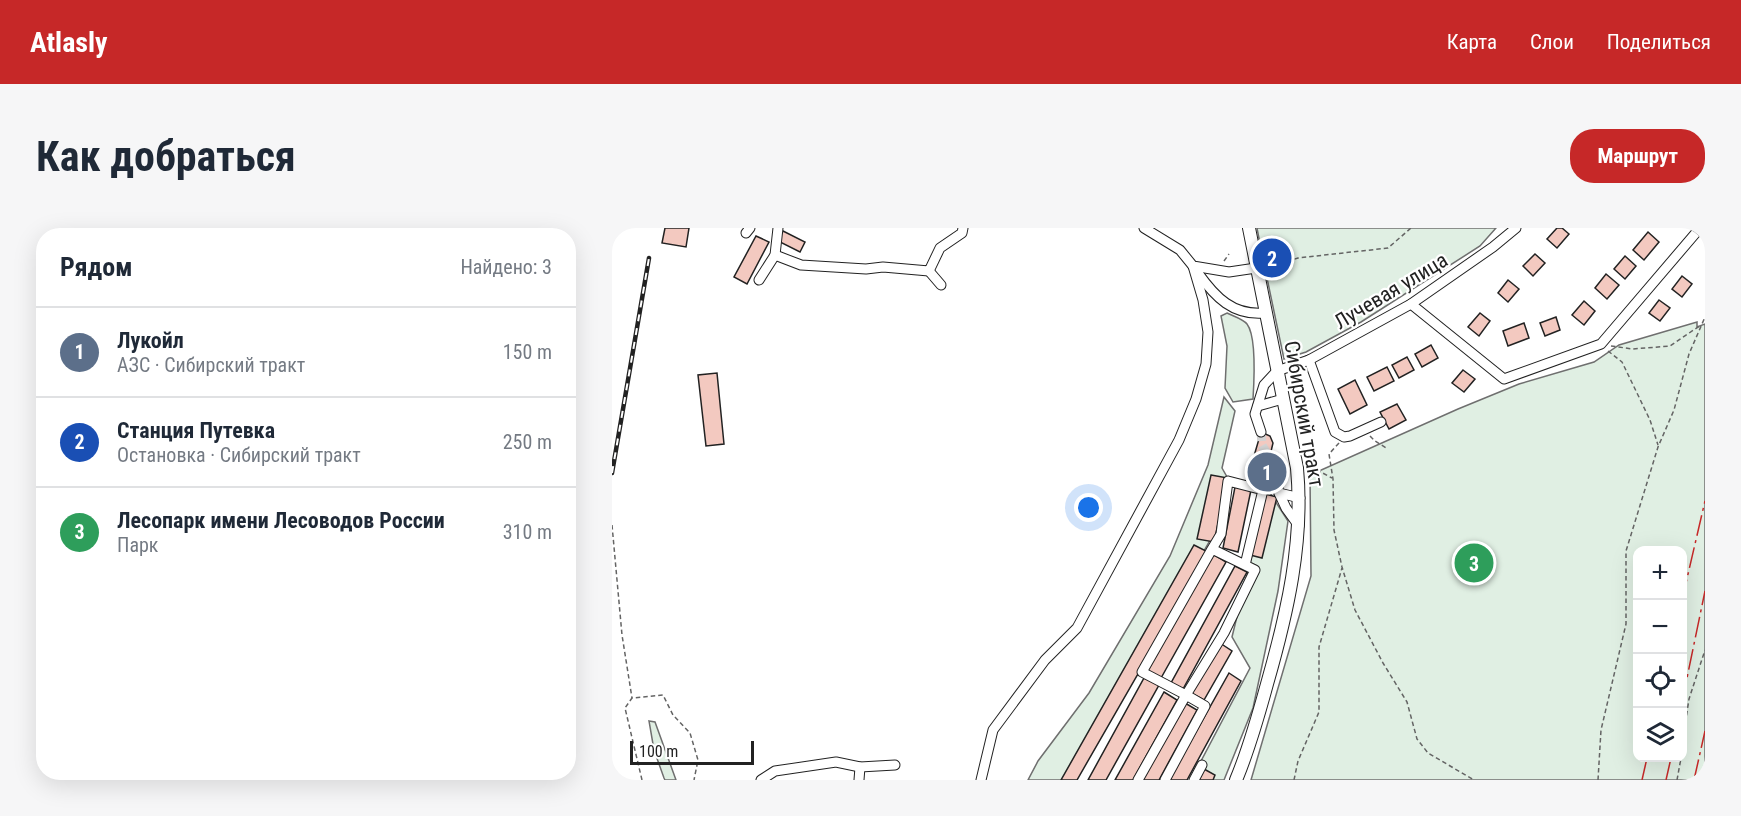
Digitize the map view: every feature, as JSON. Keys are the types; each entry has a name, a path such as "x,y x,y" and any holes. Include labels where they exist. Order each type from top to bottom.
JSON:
{"main road":[{"name":"Сибирский тракт","path":"1236,780 1248,750 1285,620 1299,526 1300,498 1297,468 1249,228"}],"street":[{"path":"759,280 775,255 778,228"},
{"path":"929,271 940,248 962,233 963,228"},
{"path":"1144,228 1180,250 1214,294 1237,309 1254,314 1265,313"},
{"name":"Лучевая улица","path":"1277,370 1309,360 1411,304 1493,247 1516,228"},
{"path":"1411,304 1504,379 1601,344 1700,228"},
{"path":"775,255 801,265 866,269 883,267 929,271 941,285"},
{"path":"1193,266 1230,272 1256,268"},
{"path":"981,780 993,730 1045,660 1077,628 1179,440 1196,399 1206,364 1208,332 1203,300 1193,266"},
{"path":"1309,360 1335,432 1344,437 1381,422"},
{"path":"1261,432 1255,414 1264,385 1277,370"},
{"path":"1258,406 1283,399"},
{"path":"1270,459 1279,493 1299,526"},
{"path":"1165,780 1205,706 1142,672 1221,534 1228,481 1263,490 1245,565"},
{"path":"1279,493 1300,498"},
{"path":"1138,780 1224,633 1255,570 1212,549"},
{"path":"761,780 776,771 836,762 860,767 895,765"},
{"path":"1194,780 1202,765"},
{"path":"859,780 860,767"}],"path":[{"path":"1273,266 1298,258 1388,248 1411,228"},
{"path":"1598,780 1601,730 1626,624 1626,551 1658,447 1674,410 1689,354 1705,317"},
{"path":"1601,344 1633,349 1670,346 1702,325"},
{"path":"1601,344 1622,362 1650,420 1658,447"},
{"path":"1365,430 1388,450"},
{"path":"1344,437 1329,454 1333,479 1334,530 1355,610 1407,702 1417,739 1428,753 1474,780"},
{"path":"1297,468 1317,470 1333,479"},
{"path":"612,525 622,636 632,699"},
{"path":"1294,780 1298,760 1319,712 1319,647 1342,567"},
{"path":"1687,714 1689,699 1705,650"},
{"path":"642,780 625,708 632,699 663,695 673,715 690,733 698,760 694,780"},
{"path":"1677,780 1680,762"}],"green space":[{"path":"1257,228 1496,228 1480,246 1361,322 1306,352 1284,359 1267,278 1279,269 1275,252 1261,249"},
{"path":"1227,313 1245,322 1250,330 1254,360 1253,399 1233,402 1225,388 1227,346 1221,316"},
{"path":"1697,322 1697,327 1705,324 1705,780 1251,780 1311,576 1310,475 1519,384 1594,362 1619,345"},
{"path":"1224,397 1235,411 1222,468 1227,477 1218,526 1144,657 1069,780 1028,780 1038,761 1089,693 1170,556 1208,465"},
{"path":"1268,490 1288,521 1278,591 1253,708 1224,780 1191,780 1250,668 1232,637"},
{"path":"649,721 655,722 676,780 665,780 664,778 654,750"}],"building":[{"path":"665,228 689,228 686,247 662,243"},
{"path":"1557,228 1562,228 1569,234 1557,248 1547,239"},
{"path":"783,231 805,242 800,252 778,241"},
{"path":"1648,232 1659,242 1644,260 1633,250"},
{"path":"756,236 769,242 747,284 734,277"},
{"path":"1535,254 1545,263 1533,276 1523,266"},
{"path":"1625,256 1636,266 1625,279 1614,269"},
{"path":"1606,274 1619,285 1607,299 1595,288"},
{"path":"1682,276 1692,284 1682,297 1672,289"},
{"path":"1508,280 1519,289 1508,302 1498,293"},
{"path":"1659,300 1670,308 1660,321 1649,313"},
{"path":"1584,301 1595,311 1584,325 1572,315"},
{"path":"1480,313 1490,321 1479,336 1468,327"},
{"path":"1556,317 1560,330 1545,336 1540,323"},
{"path":"1524,323 1529,338 1508,346 1503,331"},
{"path":"1431,345 1438,358 1422,367 1415,354"},
{"path":"1407,357 1414,370 1399,378 1392,365"},
{"path":"1387,367 1394,381 1374,391 1367,377"},
{"path":"1463,370 1475,379 1464,392 1452,383"},
{"path":"717,373 724,444 706,446 698,375"},
{"path":"1355,380 1367,405 1350,414 1338,389"},
{"path":"1397,404 1406,420 1389,429 1380,412"},
{"path":"1261,432 1270,436 1273,443 1266,483 1246,476"},
{"path":"1211,475 1228,478 1214,542 1197,539"},
{"path":"1235,487 1251,490 1238,552 1223,548"},
{"path":"1265,494 1277,497 1262,558 1250,555"},
{"path":"1194,545 1208,552 1077,780 1061,780"},
{"path":"1213,554 1226,562 1161,678 1147,670"},
{"path":"1235,566 1247,572 1183,689 1171,683"},
{"path":"1220,643 1232,651 1204,700 1191,693"},
{"path":"1229,673 1241,681 1187,780 1169,780"},
{"path":"1144,678 1159,685 1106,780 1088,780"},
{"path":"1164,692 1177,700 1133,780 1115,780"},
{"path":"1185,703 1197,710 1159,780 1142,780"},
{"path":"1204,769 1215,775 1213,780 1198,780"}],"tunnel":[{"path":"1261,432 1262,445 1270,459"}],"railway":[{"path":"612,473 649,258"}],"power":[{"path":"1687,578 1705,501"},
{"path":"1687,678 1705,591"},
{"path":"1694,780 1705,731"},
{"path":"1642,780 1646,762"},
{"path":"1666,780 1670,762"}],"place":[{"name":"Станция Путевка","path":"1272,258"},
{"name":"Лукойл","path":"1267,472"},
{"name":"Лесопарк имени Лесоводов России","path":"1474,563"}]}
